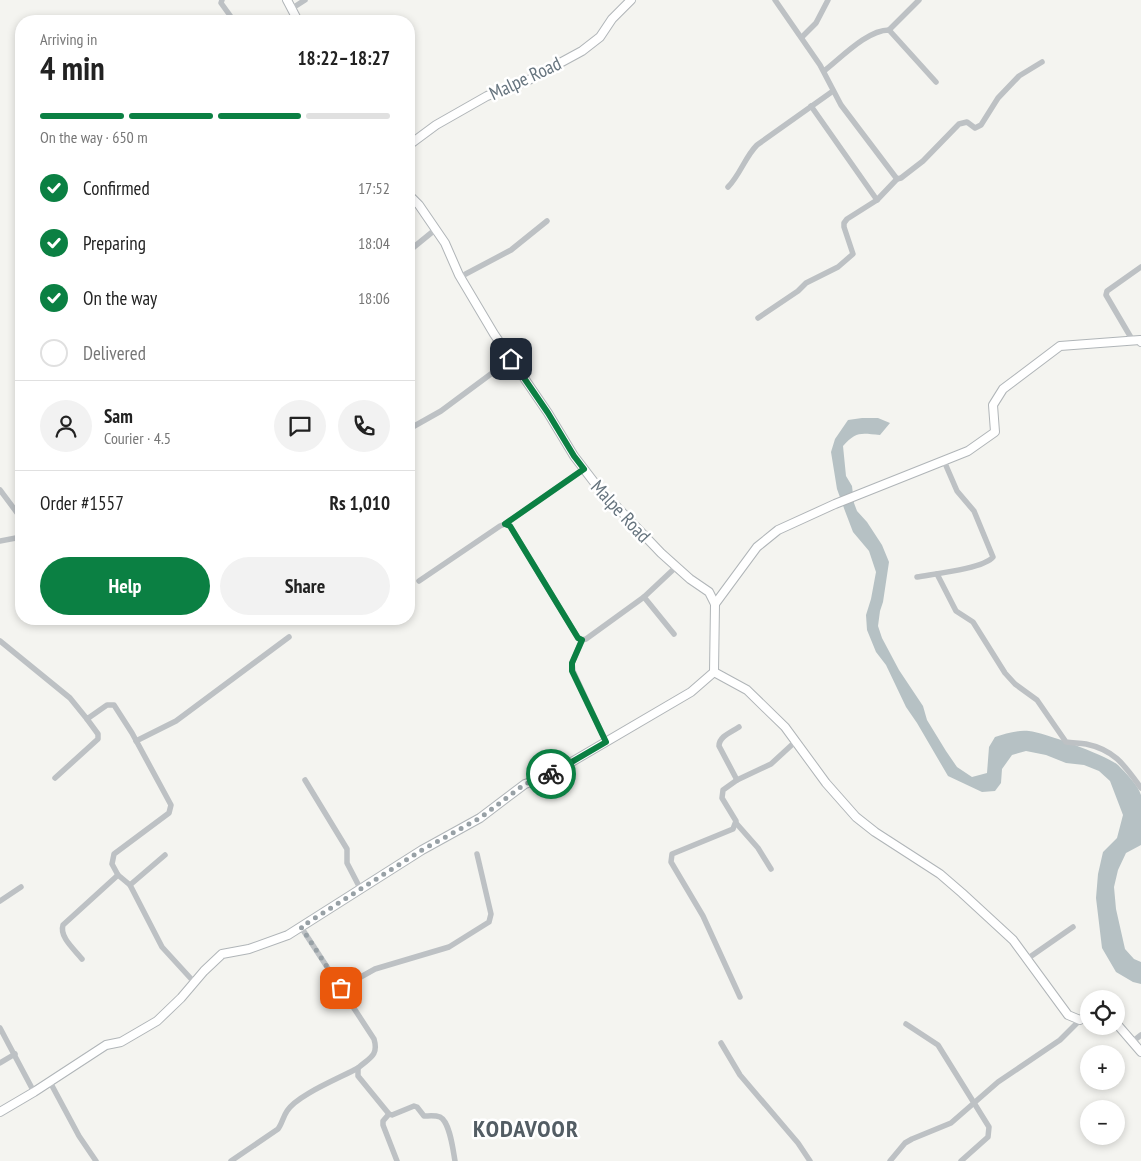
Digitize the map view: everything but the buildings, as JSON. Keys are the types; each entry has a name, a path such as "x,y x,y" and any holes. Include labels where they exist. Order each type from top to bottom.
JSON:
{"street":[{"path":"222,0 221,3 230,15"},
{"path":"287,0 295,15"},
{"path":"291,8 305,0"},
{"name":"Malpe Road","path":"415,140 436,124 487,96 525,82 582,51 600,37 612,19 631,0"},
{"path":"774,0 802,37 824,71 841,106 897,179"},
{"path":"802,37 816,23 828,0"},
{"path":"824,71 867,37 882,30 889,30 919,0"},
{"path":"889,30 936,82"},
{"path":"758,318 797,293 806,283 838,267 851,257 853,254 844,227 847,219 877,200 897,179 901,178 922,161 959,124 967,122 975,128 981,125 995,103 1019,76 1042,62"},
{"path":"728,187 736,179 753,149 833,91"},
{"path":"812,106 877,200"},
{"name":"Malpe Road","path":"415,201 445,244 460,277 494,334 548,413 574,456 597,486 661,553 709,592 715,604"},
{"path":"460,277 511,250 547,221"},
{"path":"415,246 436,229"},
{"path":"1137,341 1106,295 1107,291 1141,267"},
{"path":"0,1112 106,1045 121,1042 157,1021 222,954 249,949 288,935 422,850 480,818 525,784 546,777 691,692 714,672 715,604 757,548 778,530 835,504 968,451 995,432 993,405 1004,389 1060,346 1137,341"},
{"path":"415,426 441,411 511,359"},
{"path":"916,577 962,570 989,561 993,557 974,511 957,491 944,461"},
{"path":"419,581 584,469"},
{"path":"0,490 15,510"},
{"path":"505,524 510,526 578,638 582,640"},
{"path":"0,541 15,538"},
{"path":"606,742 572,671 572,663 582,640 644,597 676,567"},
{"path":"937,574 956,611 973,622 1005,673 1015,684 1037,700 1066,742 1092,746 1115,756 1122,761 1141,788"},
{"path":"644,597 674,634"},
{"path":"136,741 176,721 288,637"},
{"path":"1,643 70,698 98,734 96,742 55,778"},
{"path":"714,672 747,690 785,726 826,783 856,817 947,880 1013,940 1068,1015 1080,1020 1060,1040 998,1082 944,1127 905,1143 890,1161"},
{"path":"87,719 107,705 114,705 171,805 169,813 114,854 112,864 118,875 130,885 162,947 194,982"},
{"path":"737,780 719,746 719,742 739,727"},
{"path":"770,869 758,848 736,823 722,798 722,794 726,787 737,780 771,764 796,741"},
{"path":"305,780 348,849 347,863 360,888"},
{"path":"736,823 733,829 672,854 671,862 703,916 740,997"},
{"path":"341,988 375,969 449,947 490,922 491,914 477,854"},
{"path":"130,885 165,855"},
{"path":"82,959 62,934 63,925 118,875"},
{"path":"0,901 21,887"},
{"path":"231,1161 278,1129 291,1106 358,1068 374,1055 376,1047 374,1039 301,927"},
{"path":"1027,959 1073,927"},
{"path":"906,1024 938,1045 989,1127 989,1134 960,1161"},
{"path":"0,1028 34,1092"},
{"path":"1125,1034 1141,1052"},
{"path":"1132,1042 1141,1036"},
{"path":"721,1043 740,1075 798,1143 810,1161"},
{"path":"0,1063 15,1054"},
{"path":"358,1068 358,1076 389,1114"},
{"path":"50,1082 96,1161"},
{"path":"397,1161 383,1125 384,1121 389,1114 414,1106 424,1116 434,1116 442,1119 448,1128 455,1161"}],"shaded area":[{"path":"878,418 890,423 880,435 855,435 843,446 846,476 852,486 857,511 867,522 882,545 889,562 878,626 882,638 899,670 923,706 927,720 957,767 972,777 987,773 989,747 995,737 1012,732 1029,731 1075,745 1118,765 1128,775 1141,795 1141,845 1126,853 1118,870 1114,887 1116,909 1125,949 1134,959 1141,962 1141,984 1133,982 1116,972 1102,948 1096,898 1098,874 1103,852 1117,838 1123,815 1110,781 1099,771 1084,765 1066,763 1046,755 1026,751 1012,755 1002,769 1001,783 995,791 982,792 948,776 906,707 886,665 876,652 867,630 866,615 876,572 869,551 853,532 845,511 837,489 831,452 835,439 848,420"}],"way so far":[{"path":"341,988 301,927 422,850 480,818 525,784 551,774"}],"district":[{"name":"KODAVOOR","path":"526,1128"}],"route":[{"path":"511,359 584,469 505,524 510,526 578,638 582,640 572,663 572,671 606,742 551,774"}]}
